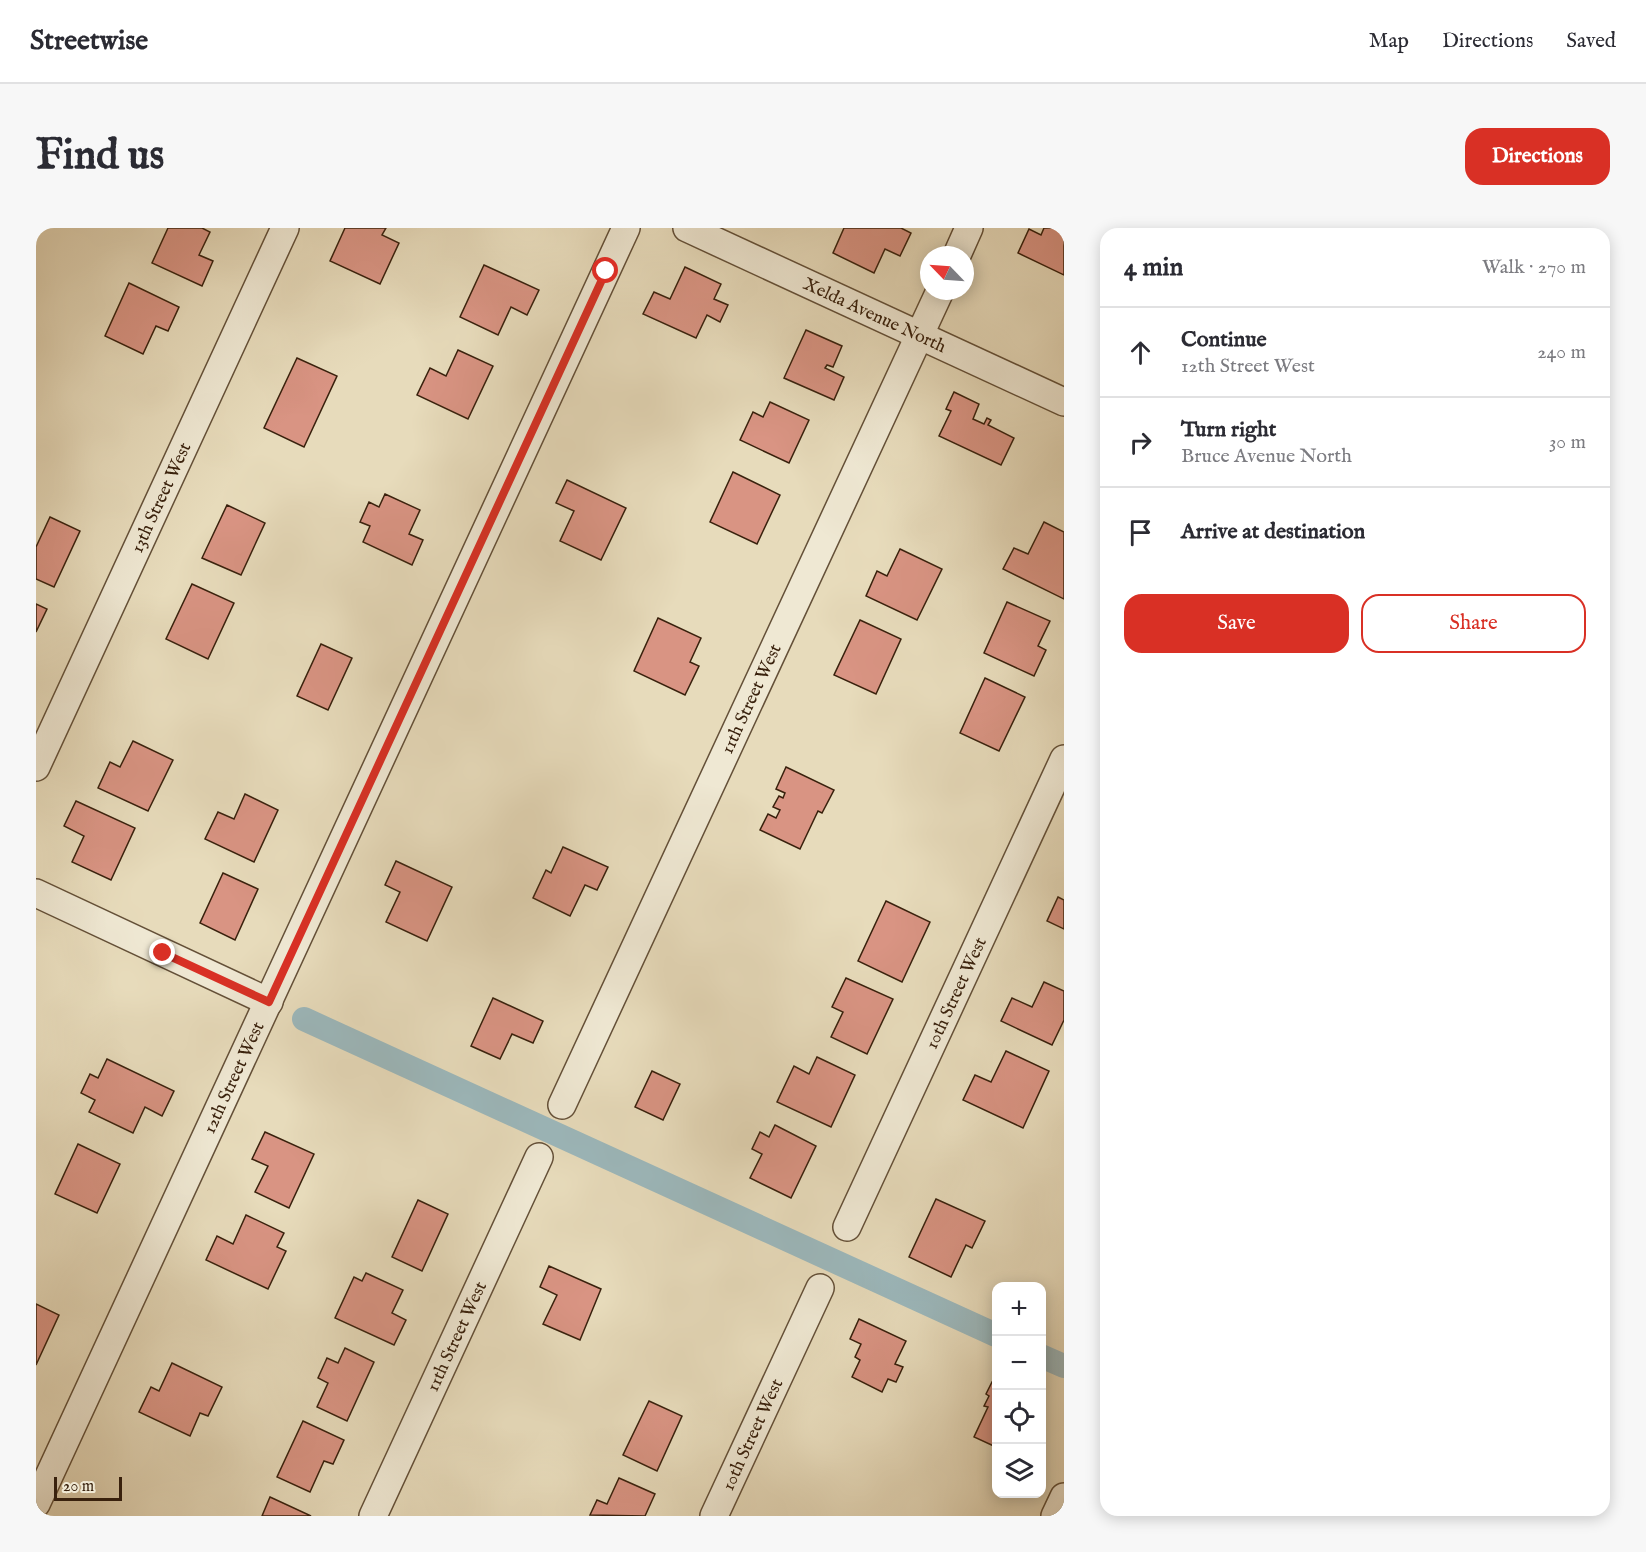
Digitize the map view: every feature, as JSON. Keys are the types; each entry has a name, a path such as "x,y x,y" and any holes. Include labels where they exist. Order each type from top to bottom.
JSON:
{"street":[{"name":"13th Street West","path":"36,767 285,228"},
{"name":"12th Street West","path":"36,1504 626,228"},
{"name":"Xelda Avenue North","path":"687,228 1064,402"},
{"path":"961,246 969,228"},
{"name":"11th Street West","path":"562,1105 936,300"},
{"name":"10th Street West","path":"847,1227 1064,759"},
{"path":"36,894 269,1002"},
{"name":"11th Street West","path":"373,1516 539,1157"},
{"name":"10th Street West","path":"714,1516 820,1288"},
{"path":"1055,1516 1064,1497"}],"building":[{"path":"168,228 202,228 210,232 199,255 213,261 202,286 152,263"},
{"path":"345,228 386,228 382,235 399,243 380,284 330,261"},
{"path":"844,228 901,228 911,233 900,256 885,249 874,273 833,253"},
{"path":"1044,228 1064,228 1064,275 1018,253 1029,229 1041,235"},
{"path":"484,265 539,290 527,315 511,307 498,335 460,317"},
{"path":"685,267 721,284 714,299 728,305 720,322 707,315 696,338 643,314 654,292 670,299"},
{"path":"129,283 179,307 168,331 156,326 143,354 105,336"},
{"path":"806,330 842,346 833,367 827,365 825,368 844,377 834,400 784,378"},
{"path":"458,350 493,366 468,419 417,395 430,368 446,376"},
{"path":"297,358 337,376 304,447 264,428"},
{"path":"954,392 979,404 973,419 984,424 987,418 991,420 988,425 1014,438 1001,465 939,436 951,411 946,409"},
{"path":"770,402 809,420 789,463 740,440 753,412 763,417"},
{"path":"733,472 780,495 757,544 710,522"},
{"path":"567,480 626,508 601,560 560,541 574,511 556,503"},
{"path":"385,494 420,510 409,534 423,540 412,565 363,542 370,526 360,522 369,502 379,507"},
{"path":"227,505 265,523 241,575 202,558"},
{"path":"50,517 80,531 54,587 36,579 36,547"},
{"path":"1044,522 1064,532 1064,599 1003,569 1014,548 1028,554"},
{"path":"900,549 942,569 917,620 866,596 877,571 887,576"},
{"path":"192,584 234,603 208,659 166,639"},
{"path":"1007,602 1050,621 1038,646 1046,650 1034,676 984,653"},
{"path":"36,604 47,609 36,632"},
{"path":"658,618 701,638 690,662 699,666 685,695 634,671"},
{"path":"860,620 901,639 876,694 834,675"},
{"path":"321,644 352,658 328,710 297,696"},
{"path":"985,678 1025,697 999,751 960,733"},
{"path":"133,741 173,760 148,811 98,788 110,762 120,767"},
{"path":"786,767 834,790 822,813 818,811 800,849 760,830 768,814 776,818 780,810 773,807 779,796 783,798 785,793 776,789"},
{"path":"245,794 278,810 254,862 205,839 218,812 234,819"},
{"path":"76,801 135,828 111,880 72,862 84,836 64,826"},
{"path":"563,847 608,867 597,890 585,885 570,916 533,898 546,870 551,873"},
{"path":"396,861 452,887 427,941 386,922 400,892 385,885"},
{"path":"223,873 258,889 235,940 200,923"},
{"path":"1058,897 1064,900 1064,929 1047,921"},
{"path":"886,901 930,922 902,982 858,961"},
{"path":"846,978 893,999 867,1054 831,1037 843,1012 832,1007"},
{"path":"1044,982 1064,991 1064,1020 1052,1045 1001,1021 1012,998 1032,1007"},
{"path":"493,998 543,1021 533,1043 512,1034 500,1059 471,1046"},
{"path":"1006,1051 1049,1071 1023,1128 963,1100 975,1075 991,1082"},
{"path":"817,1057 855,1075 831,1127 777,1102 794,1066 809,1074"},
{"path":"107,1059 174,1091 162,1116 145,1107 133,1133 89,1112 95,1100 81,1093 90,1074 98,1078"},
{"path":"652,1071 680,1084 663,1120 635,1107"},
{"path":"775,1125 816,1146 791,1198 750,1178 762,1154 752,1149 760,1132 769,1137"},
{"path":"265,1132 314,1154 289,1208 255,1192 268,1166 252,1159"},
{"path":"78,1144 120,1164 97,1213 55,1194"},
{"path":"936,1199 985,1221 972,1248 966,1245 951,1277 909,1257"},
{"path":"418,1200 448,1214 422,1271 392,1257"},
{"path":"246,1215 284,1233 277,1247 286,1251 268,1289 206,1260 217,1236 233,1244"},
{"path":"549,1266 601,1289 580,1340 543,1324 557,1295 540,1287"},
{"path":"366,1273 403,1290 392,1313 406,1320 394,1345 335,1318 354,1277 362,1281"},
{"path":"36,1304 59,1315 36,1365"},
{"path":"859,1319 906,1341 895,1364 903,1367 896,1382 888,1379 882,1392 852,1377 860,1360 855,1357 861,1344 850,1339"},
{"path":"345,1348 374,1362 347,1421 317,1407 328,1383 318,1378 327,1358 338,1363"},
{"path":"172,1363 222,1387 208,1416 200,1413 190,1436 139,1412 151,1387 159,1391"},
{"path":"992,1382 992,1445 974,1437 988,1407 984,1406 989,1396 986,1394"},
{"path":"649,1401 682,1416 657,1471 623,1455"},
{"path":"303,1421 344,1440 333,1464 324,1461 310,1492 277,1477"},
{"path":"619,1478 655,1494 645,1516 590,1515 597,1500 607,1504"},
{"path":"270,1497 311,1516 262,1516"}],"waterway":[{"path":"304,1019 992,1333"},
{"path":"1046,1358 1064,1366"}],"route":[{"path":"163,953 269,1002 606,271"}]}
